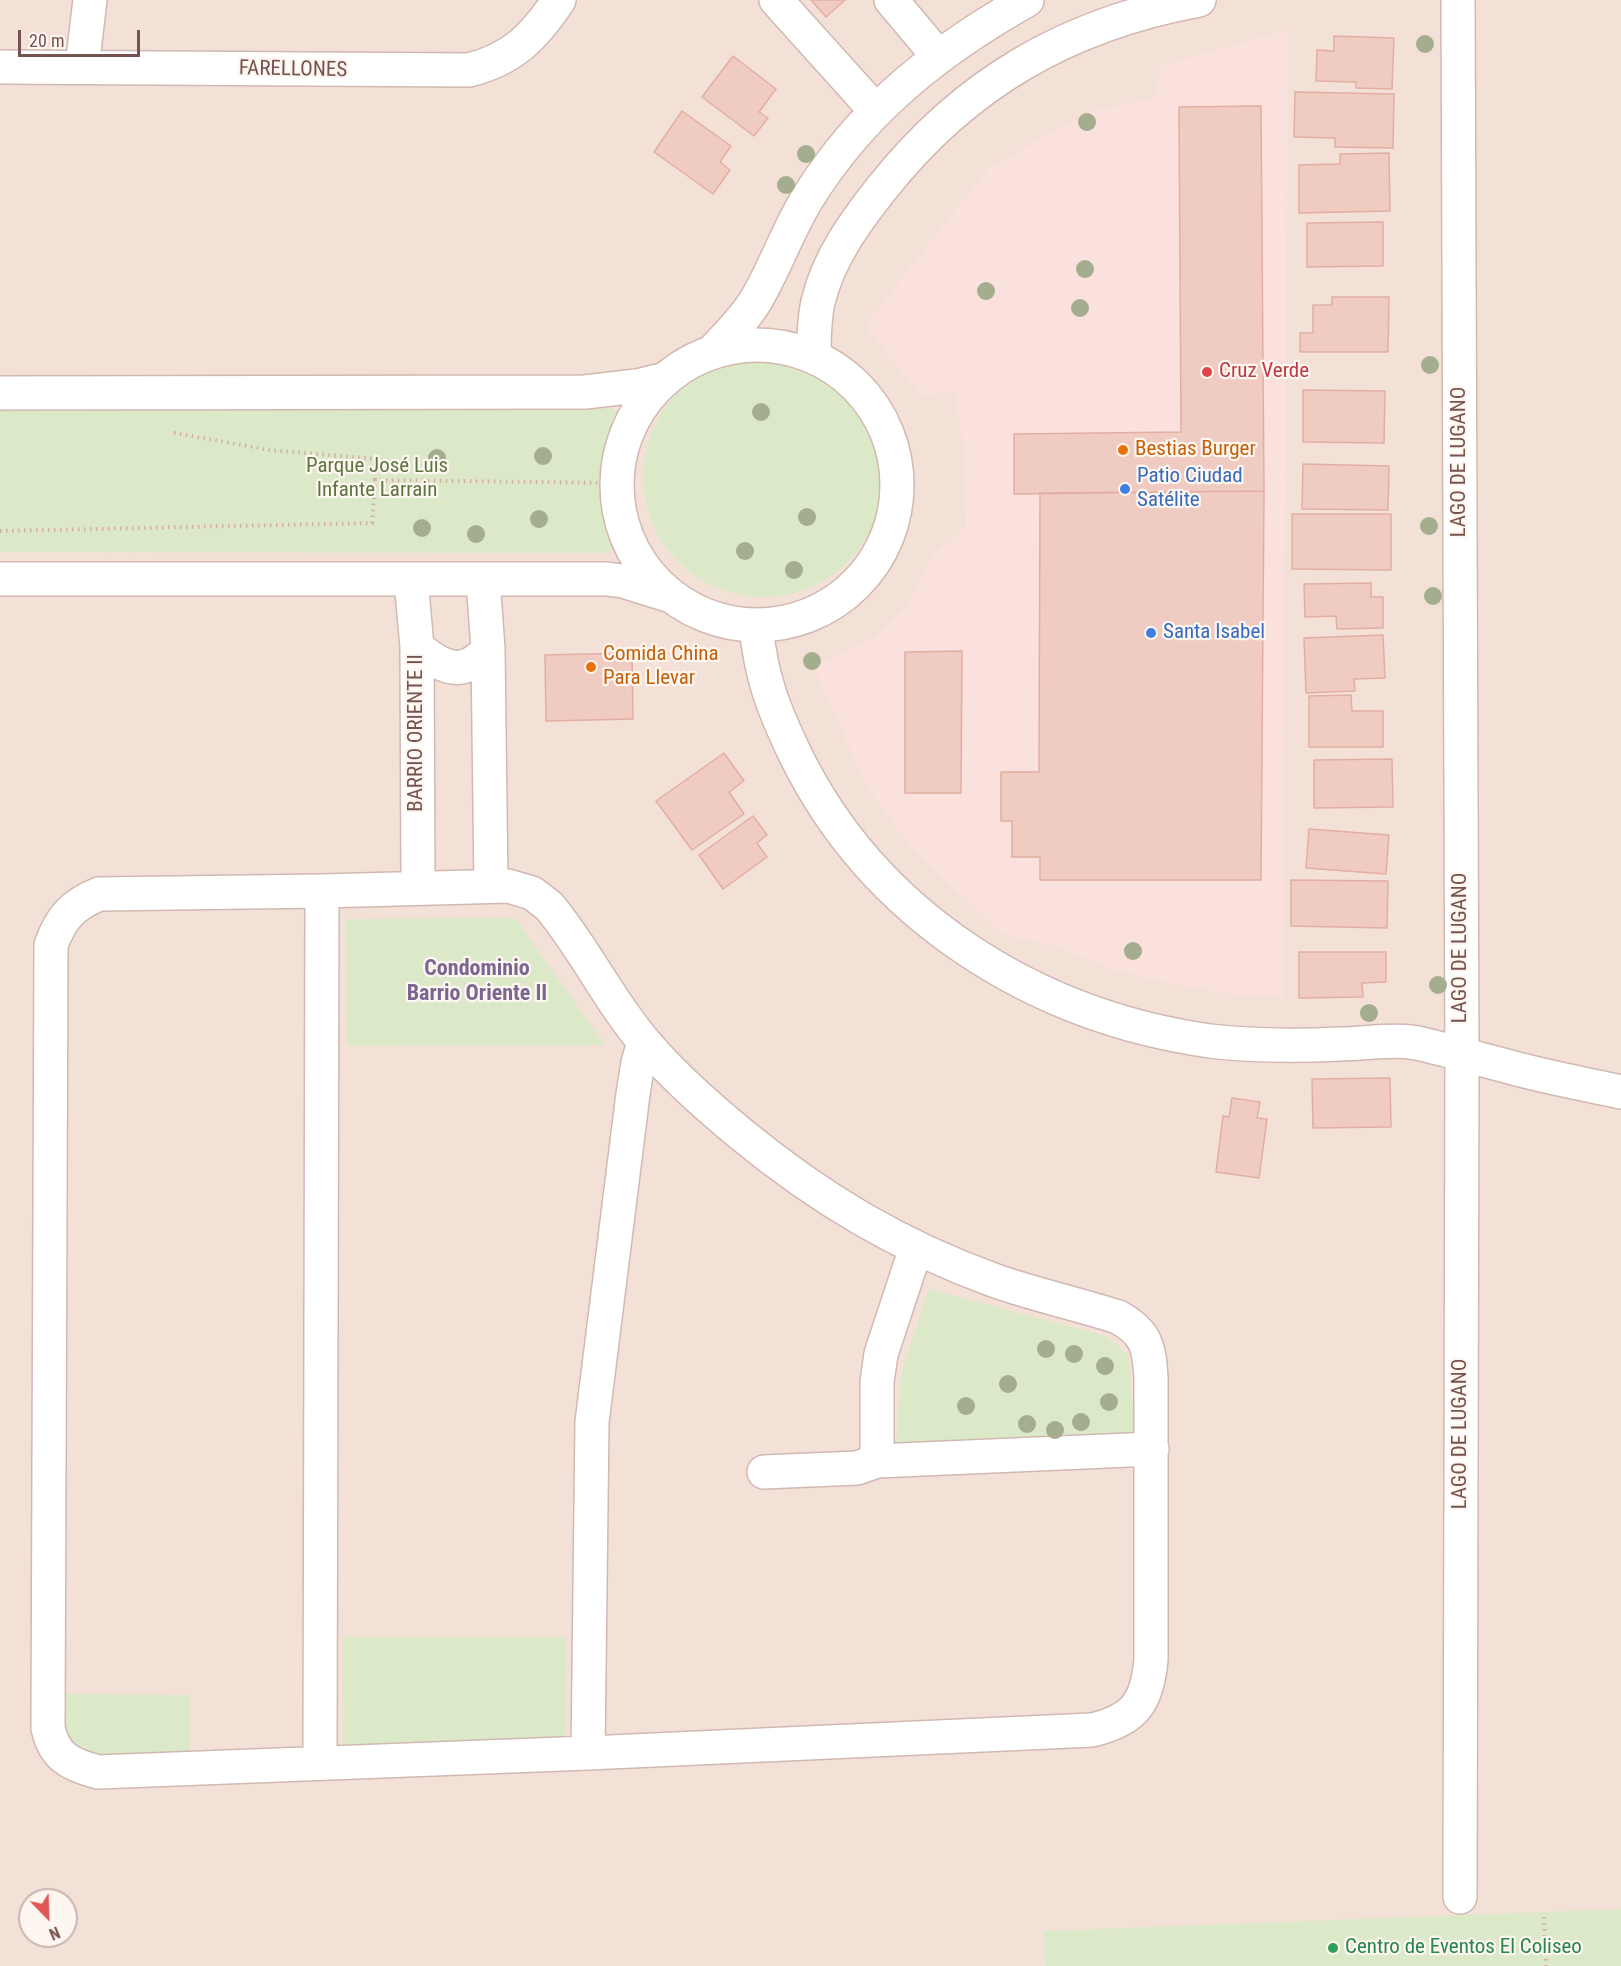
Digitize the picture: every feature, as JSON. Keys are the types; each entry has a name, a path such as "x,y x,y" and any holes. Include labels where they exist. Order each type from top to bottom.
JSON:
{"street":[{"path":"82,67 90,0"},
{"name":"FARELLONES","path":"0,67 469,70 488,66 524,44 559,0"},
{"path":"776,0 876,111"},
{"path":"891,0 938,56"},
{"path":"712,352 756,301 790,229 828,168 876,111 938,56 984,24 1027,0"},
{"path":"814,356 815,323 819,301 825,280 842,245 872,200 905,159 941,122 981,89 1027,60 1063,42 1128,17 1198,0"},
{"name":"LAGO DE LUGANO","path":"1458,0 1462,1055 1460,1897"},
{"path":"764,344 789,348 814,356 836,368 856,385 873,404 885,426 894,450 898,476 897,501 892,526 882,550 868,572 830,605 806,616 782,623 756,626 719,620 685,605 670,595 640,564 622,525 618,505 618,464 623,444 630,426 651,393 680,368 712,352 737,346 764,344"},
{"path":"0,393 585,392 637,386 666,379"},
{"path":"0,579 607,579 623,581 670,595"},
{"name":"BARRIO ORIENTE II","path":"411,579 417,647 418,887"},
{"path":"483,580 488,649 491,886"},
{"path":"756,626 765,682 778,719 806,776 830,814 892,889 930,923 964,948 1010,976 1048,995 1093,1013 1173,1035 1214,1041 1263,1044 1328,1045 1409,1041 1519,1070 1621,1092"},
{"path":"417,647 442,665 458,668 471,666 488,649"},
{"path":"491,886 520,888 532,893 549,906 644,1042 674,1075 774,1161 823,1196 873,1227 915,1248 996,1281 1118,1317 1128,1322 1145,1339 1151,1378 1150,1669 1145,1694 1136,1708 1122,1720 1092,1730 98,1772 75,1765 55,1749 48,1728 48,1705 51,945 58,925 66,914 88,898 99,894 491,886"},
{"path":"320,1762 322,891"},
{"path":"588,1753 592,1422 633,1094 644,1042"},
{"path":"877,1461 877,1382 881,1354 915,1248"},
{"path":"764,1472 857,1468 877,1461 1152,1449"}],"path":[{"path":"0,531 372,523 375,459 270,450 164,432"},
{"path":"375,480 617,483"},
{"path":"1544,1917 1546,1966"}],"shaded area":[{"path":"0,0 1621,0 1621,1966 0,1966"},
{"name":"Patio Ciudad Satélite","path":"1287,30 1284,997 1237,995 1168,983 1109,968 1056,946 1003,934 912,849 866,784 814,667 871,640 906,608 934,554 966,528 964,450 954,391 922,396 865,326 989,168 1091,111 1155,98 1161,66"}],"green space":[{"path":"763,357 786,359 809,366 830,377 848,392 863,410 874,431 881,454 883,477 881,500 874,523 863,544 848,562 830,577 809,588 786,595 763,597 740,595 717,588 696,577 678,562 663,544 652,523 645,500 643,477 645,454 652,431 663,410 678,392 696,377 717,366 740,359"},
{"name":"Parque José Luis Infante Larrain","path":"0,405 611,408 621,417 622,422 609,464 618,538 616,546 605,553 0,552"},
{"path":"515,918 605,1045 347,1046 346,919"},
{"path":"929,1289 1106,1336 1128,1355 1136,1438 896,1448 901,1374"},
{"path":"343,1637 565,1637 565,1745 343,1745"},
{"path":"58,1694 190,1695 189,1757 95,1757 79,1749 67,1738 59,1724"},
{"name":"Centro de Eventos El Coliseo","path":"1621,1909 1621,1966 1045,1966 1044,1931"}],"building":[{"path":"811,0 845,0 826,17"},
{"path":"1334,36 1394,38 1392,89 1356,88 1356,82 1316,81 1317,50 1334,51"},
{"path":"733,56 776,89 759,112 768,118 754,136 702,97"},
{"path":"1295,92 1394,94 1393,148 1335,147 1335,138 1294,137"},
{"path":"1261,106 1264,491 1014,494 1014,434 1181,432 1179,107"},
{"path":"682,111 731,146 720,162 730,170 713,194 654,152"},
{"path":"1389,153 1390,211 1299,213 1299,165 1340,164 1340,154"},
{"path":"1383,222 1383,266 1307,267 1307,223"},
{"path":"1332,297 1389,297 1388,352 1300,352 1300,333 1313,333 1313,305 1332,305"},
{"path":"1303,390 1385,391 1384,443 1303,442"},
{"path":"1303,464 1389,466 1388,510 1302,509"},
{"name":"Santa Isabel","path":"1264,491 1261,880 1040,880 1040,857 1012,857 1012,821 1001,821 1001,772 1039,772 1040,493"},
{"path":"1292,514 1391,514 1391,570 1292,569"},
{"path":"1371,583 1371,597 1383,597 1383,628 1337,629 1336,616 1305,617 1304,584"},
{"path":"1383,635 1385,678 1354,679 1355,691 1306,693 1304,638"},
{"path":"962,651 961,793 905,793 905,652"},
{"path":"632,653 633,719 546,721 545,655"},
{"path":"1351,695 1352,711 1383,711 1383,747 1309,747 1309,696"},
{"path":"724,753 744,781 729,792 744,814 692,850 656,801"},
{"path":"1392,759 1393,807 1314,808 1314,760"},
{"path":"753,816 767,835 757,843 767,857 723,889 699,855"},
{"path":"1309,829 1389,835 1386,874 1306,868"},
{"path":"1291,880 1388,881 1387,928 1291,926"},
{"path":"1299,952 1386,952 1386,982 1362,983 1363,997 1299,998"},
{"path":"1390,1078 1391,1127 1313,1128 1312,1079"},
{"path":"1232,1098 1260,1102 1257,1118 1267,1119 1259,1178 1216,1172 1223,1116 1229,1117"}],"place":[{"name":"Cruz Verde","path":"1207,372"},
{"name":"Bestias Burger","path":"1123,450"},
{"name":"Patio Ciudad Satélite","path":"1125,489"},
{"name":"Santa Isabel","path":"1151,633"},
{"name":"Comida China Para Llevar","path":"591,667"},
{"name":"Centro de Eventos El Coliseo","path":"1333,1948"}],"district":[{"name":"Condominio Barrio Oriente II","path":"477,982"}]}
